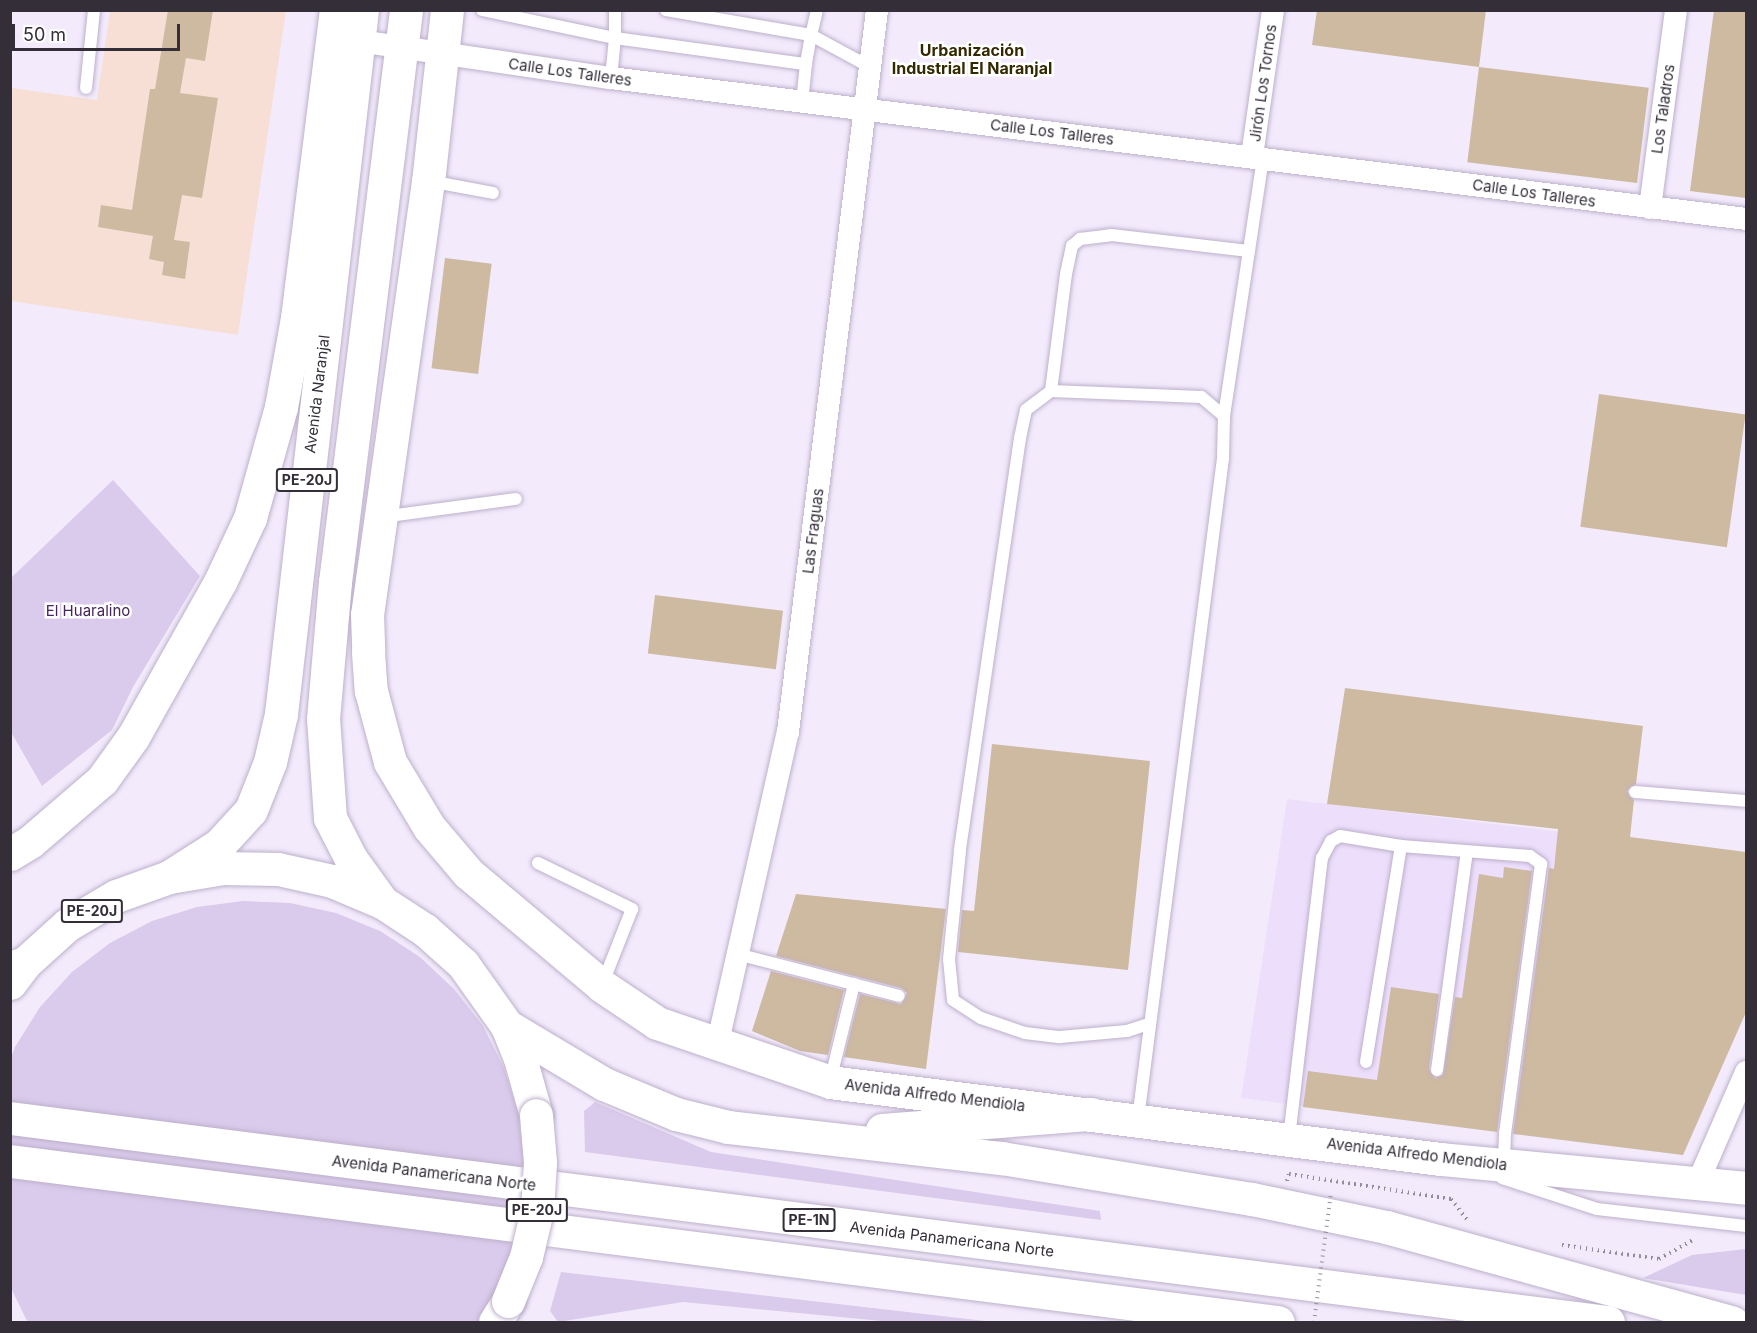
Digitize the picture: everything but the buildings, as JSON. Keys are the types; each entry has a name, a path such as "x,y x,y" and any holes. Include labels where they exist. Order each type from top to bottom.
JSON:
{"main road":[{"name":"Avenida Naranjal","path":"169,877 219,845 250,810 270,762 281,714 322,230 336,10"},
{"name":"PE-20J","path":"382,902 351,859 330,818 323,719 337,561 406,10"},
{"path":"381,517 428,181 440,53 447,10"},
{"name":"Avenida Naranjal","path":"10,854 30,842 102,780 156,701 220,582 250,518 272,444 297,318 322,230 360,26"},
{"name":"Avenida Alfredo Mendiola","path":"381,517 367,614 371,691 379,729 390,762 429,827 468,873 602,986 657,1023 717,1046 830,1082 1289,1138 1440,1159 1746,1188"},
{"name":"PE-20J","path":"15,971 68,925 116,896 169,877 223,868 278,869 332,881 382,902 425,930 463,964 507,1026 536,1115 540,1162 537,1210 526,1257 502,1312"},
{"path":"507,1026 604,1084 660,1108 728,1127 1033,1162 1252,1198 1386,1227 1732,1323"},
{"path":"802,1137 1091,1114"},
{"name":"Avenida Panamericana Norte","path":"10,1118 1608,1323"},
{"path":"10,1161 1278,1323"}],"street":[{"name":"Las Fraguas","path":"717,1046 788,732 877,10"},
{"name":"Jirón Los Tornos","path":"1258,156 1273,10"},
{"name":"Los Taladros","path":"1650,208 1676,10"},
{"name":"Calle Los Talleres","path":"360,26 402,48 611,78 1258,156 1746,219"},
{"path":"1698,1182 1746,1072"}],"lane":[{"path":"86,88 94,10"},
{"path":"482,10 615,38 806,64"},
{"path":"611,78 615,10"},
{"path":"666,10 811,35 870,67"},
{"path":"801,100 817,10"},
{"path":"1138,1119 1148,1024 1223,458 1224,416 1249,251 1258,156"},
{"path":"428,181 493,193"},
{"path":"1052,391 1066,274 1072,246 1080,239 1111,235 1249,251"},
{"path":"1148,1024 1127,1031 1088,1037 1025,1033 981,1018 953,1000 949,959 960,850 1026,410 1052,391 1201,397 1224,416"},
{"path":"381,517 516,500"},
{"path":"1635,792 1746,801"},
{"path":"1289,1138 1322,858 1331,841 1340,836 1401,846 1530,856 1541,864 1505,1133 1504,1166"},
{"path":"1366,1062 1401,846"},
{"path":"1437,1070 1467,852"},
{"path":"538,863 632,909 602,986"},
{"path":"736,954 899,996"},
{"path":"830,1082 854,984"},
{"path":"1440,1159 1597,1209 1746,1226"}],"path":[{"path":"1325,1181 1451,1199 1471,1224"},
{"path":"1314,1323 1331,1192"},
{"path":"1557,1244 1659,1259 1692,1239"}],"shaded area":[{"path":"110,11 286,11 238,335 11,301 12,88 97,100"},
{"path":"1287,799 1746,854 1746,1012 1683,1155 1241,1098"}],"green space":[{"name":"El Huaralino","path":"113,480 200,576 133,687 112,730 42,786 11,732 11,578"},
{"path":"243,901 290,903 336,913 380,931 420,957 454,989 483,1026 504,1068 518,1113 524,1160 522,1207 512,1254 494,1298 478,1322 29,1322 26,1319 11,1288 11,1058 15,1047 40,1007 72,972 110,943 152,921 197,907"},
{"path":"595,1102 711,1152 1100,1211 1101,1220 585,1152 584,1111"},
{"path":"1746,1249 1746,1295 1643,1278 1692,1255"},
{"path":"561,1272 994,1322 892,1322 683,1302 558,1322 550,1311"}],"district":[{"name":"Urbanización Industrial El Naranjal","path":"972,59"}]}
